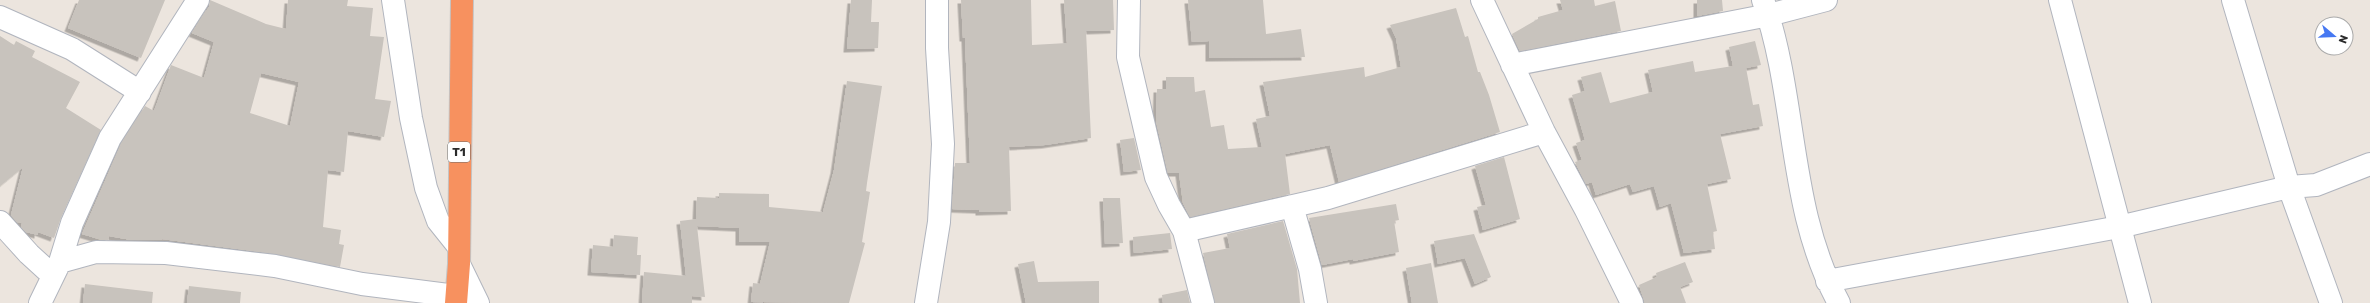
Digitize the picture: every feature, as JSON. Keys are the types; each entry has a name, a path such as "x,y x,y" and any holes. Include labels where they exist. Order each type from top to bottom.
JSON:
{"highway":[{"name":"T1","path":"456,300 462,0"}],"street":[{"path":"40,303 57,269 72,223 110,138 198,0"},
{"path":"393,0 411,118 426,188 438,221 458,255 478,303"},
{"path":"926,303 939,222 943,144 937,48 938,0"},
{"path":"1129,0 1128,57 1156,177 1169,205 1184,231 1203,303"},
{"path":"1482,0 1544,132 1586,210 1632,303"},
{"path":"1512,66 1766,7 1826,0"},
{"path":"2060,0 2140,303"},
{"path":"2233,0 2289,187 2331,303"},
{"path":"1766,7 1786,101 1802,199 1812,241 1827,281 1839,303"},
{"path":"0,17 72,49 140,92"},
{"path":"1184,231 1328,198 1544,132"},
{"path":"1827,281 2119,227 2289,187 2316,185 2370,164"},
{"path":"1292,206 1310,269 1316,303"},
{"path":"0,222 29,254 57,269"},
{"path":"57,269 96,252 166,253 274,266 362,284 456,300"}],"building":[{"path":"79,0 165,0 141,58 68,28"},
{"path":"210,0 266,24 286,29 288,0 348,0 347,6 373,8 370,36 384,37 375,99 391,101 384,137 348,131 344,172 328,170 323,227 341,230 339,244 344,245 340,267 276,254 162,239 131,240 109,236 108,240 102,240 82,234 121,144 145,106 154,111 171,65 204,78 214,42 192,33 209,7","holes":["261,73 299,82 290,126 250,113"]},
{"path":"851,0 872,0 871,22 879,22 878,48 847,49"},
{"path":"961,0 1031,0 1032,45 1067,43 1064,0 1113,0 1114,30 1086,31 1091,138 1045,145 1009,147 1011,211 979,212 979,210 952,209 955,163 970,163 965,38 963,38"},
{"path":"1188,0 1263,0 1266,34 1301,29 1305,57 1209,58 1209,41 1192,42"},
{"path":"1560,0 1594,0 1595,6 1615,1 1621,31 1520,51 1512,34 1538,19 1538,17 1563,10"},
{"path":"1697,0 1722,0 1723,11 1697,16"},
{"path":"1456,8 1465,37 1468,36 1478,72 1480,72 1489,95 1500,132 1339,182 1330,145 1285,154 1290,194 1190,217 1183,203 1179,173 1168,173 1156,121 1157,89 1166,89 1166,77 1194,77 1195,92 1205,90 1211,127 1224,125 1228,149 1262,147 1256,119 1270,116 1263,82 1364,67 1365,77 1401,67 1396,38 1390,25"},
{"path":"0,36 14,45 16,41 35,51 32,57 80,82 66,108 101,130 61,218 54,238 38,232 38,235 26,232 21,227 22,223 17,222 11,215 23,167 0,186"},
{"path":"1755,41 1761,65 1746,68 1753,105 1759,104 1763,126 1720,134 1731,179 1707,184 1717,231 1713,232 1715,249 1684,253 1671,203 1660,207 1654,186 1633,192 1630,184 1596,195 1592,182 1586,184 1575,162 1582,160 1576,143 1585,140 1572,95 1585,91 1581,77 1601,72 1610,103 1653,92 1648,70 1693,61 1695,72 1733,66 1729,47"},
{"path":"847,81 882,86 866,191 870,192 862,242 865,243 849,303 751,302 753,283 760,284 770,242 739,242 739,228 697,226 705,297 692,296 692,303 642,303 644,272 686,276 680,221 696,219 697,197 719,198 719,193 769,194 769,207 823,212 834,170"},
{"path":"1134,138 1141,170 1124,172 1120,140"},
{"path":"1504,157 1520,219 1483,230 1477,207 1486,205 1475,166"},
{"path":"1103,198 1120,198 1123,243 1105,244"},
{"path":"1396,204 1399,220 1394,221 1399,252 1353,261 1353,259 1322,265 1309,218"},
{"path":"1283,221 1297,269 1300,303 1215,303 1203,253 1230,248 1227,234"},
{"path":"1170,233 1172,249 1134,253 1133,237"},
{"path":"1474,234 1491,277 1475,284 1465,258 1438,264 1434,241"},
{"path":"614,235 638,237 637,255 641,255 640,275 591,272 593,245 613,247"},
{"path":"1034,261 1038,282 1099,281 1099,303 1026,303 1018,264"},
{"path":"1685,262 1693,282 1680,287 1686,303 1645,303 1639,285 1657,277 1656,273"},
{"path":"1431,263 1438,303 1412,303 1406,268"},
{"path":"85,284 153,292 152,303 83,303"},
{"path":"189,286 241,292 240,303 187,303"},
{"path":"1187,290 1190,303 1163,303 1162,295"}]}
